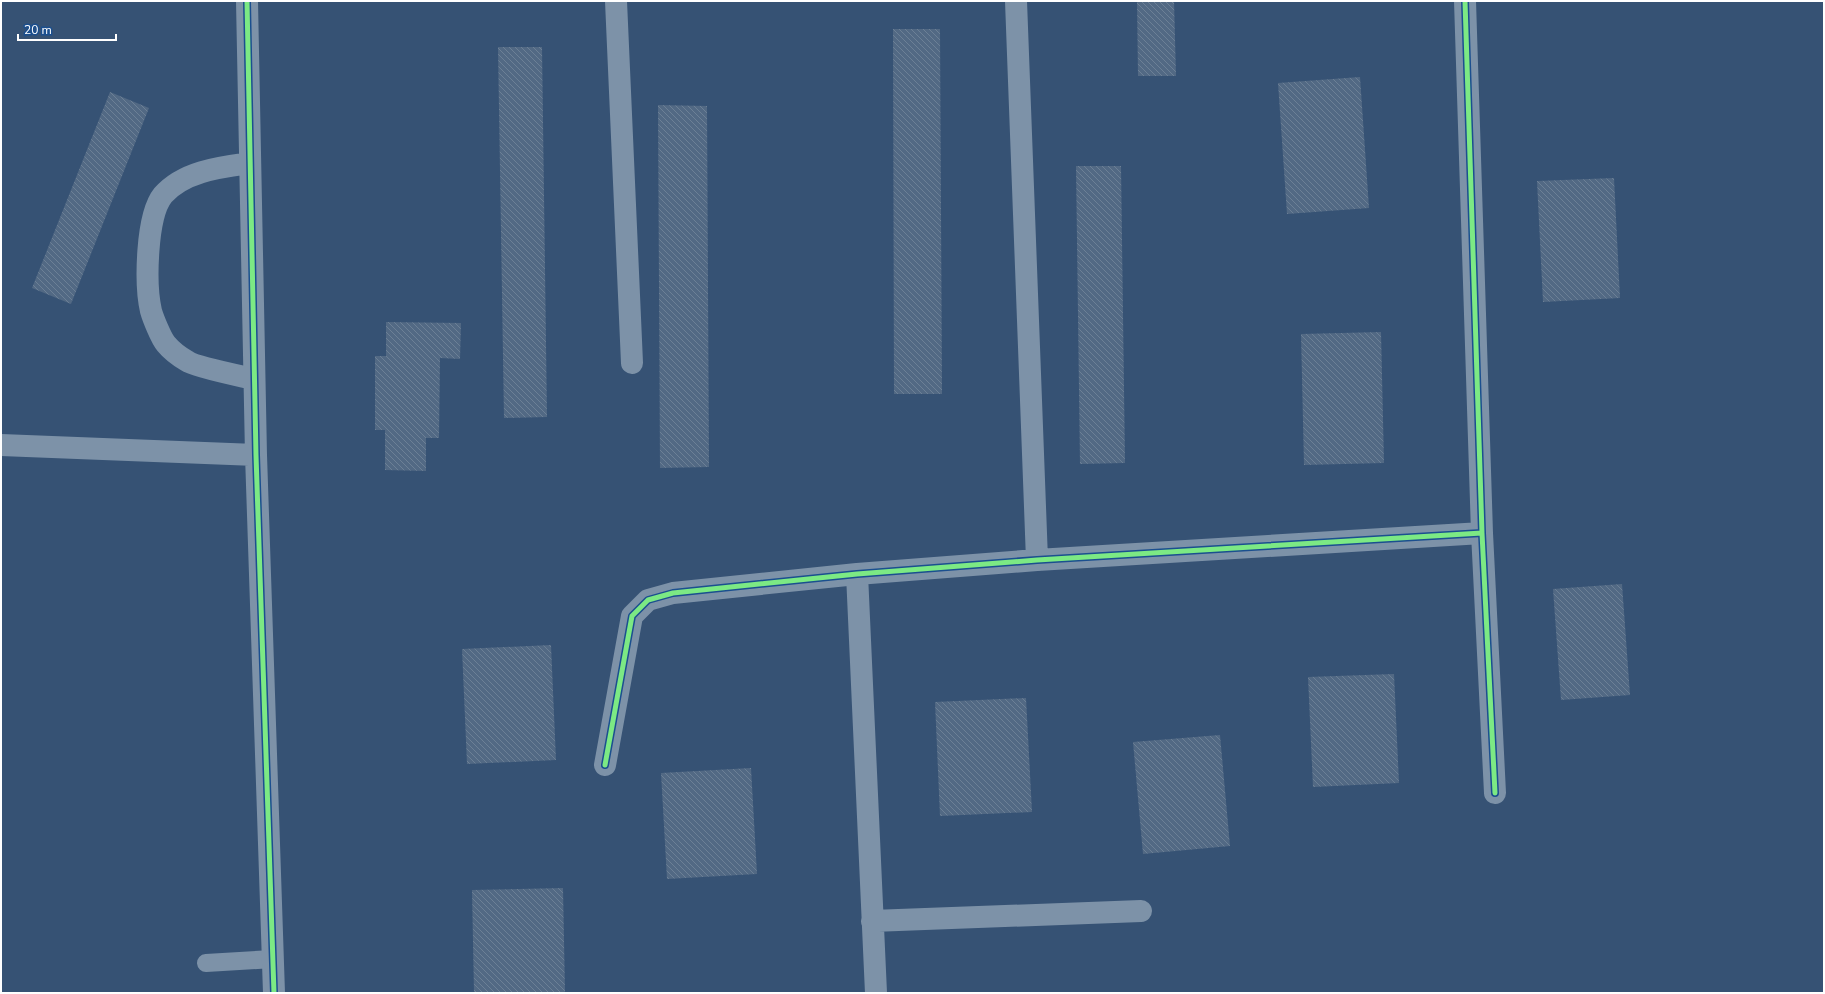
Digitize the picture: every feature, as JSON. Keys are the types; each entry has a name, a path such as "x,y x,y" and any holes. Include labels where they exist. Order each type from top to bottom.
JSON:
{"street":[{"path":"247,1 256,455 274,993"},
{"path":"616,1 632,363"},
{"path":"1016,1 1037,560"},
{"path":"1465,1 1482,533 1495,793"},
{"path":"250,163 207,170 182,180 163,195 154,215 148,250 148,281 151,311 166,344 188,363 254,379"},
{"path":"1,445 256,455"},
{"path":"605,765 632,616 648,600 673,593 857,574 1037,560 1482,533"},
{"path":"857,574 876,993"},
{"path":"872,921 1141,911"}],"lane":[{"path":"206,963 273,959"}],"building":[{"path":"1137,1 1174,1 1176,76 1138,76"},
{"path":"893,29 940,29 942,394 894,394"},
{"path":"498,47 542,47 547,417 504,418"},
{"path":"1360,77 1369,208 1287,214 1278,83"},
{"path":"110,92 149,108 71,304 32,288"},
{"path":"658,105 707,106 709,467 660,468"},
{"path":"1076,166 1121,166 1125,463 1080,464"},
{"path":"1614,178 1620,298 1543,302 1537,181"},
{"path":"386,322 461,323 460,359 440,358 439,438 426,438 426,471 385,470 385,430 375,430 375,356 386,356"},
{"path":"1381,332 1384,463 1304,465 1301,334"},
{"path":"1622,584 1630,695 1561,700 1553,589"},
{"path":"551,645 556,760 467,764 462,649"},
{"path":"1394,674 1399,783 1313,787 1308,677"},
{"path":"1026,698 1032,812 940,816 935,702"},
{"path":"1220,735 1230,846 1143,854 1133,742"},
{"path":"751,768 757,874 667,879 661,773"},
{"path":"563,888 565,993 474,993 472,890"}],"cycle path":[{"path":"247,1 256,455 274,993"},
{"path":"1465,1 1482,533 1495,793"},
{"path":"605,765 632,616 648,600 673,593 857,574 1037,560 1482,533"}]}
